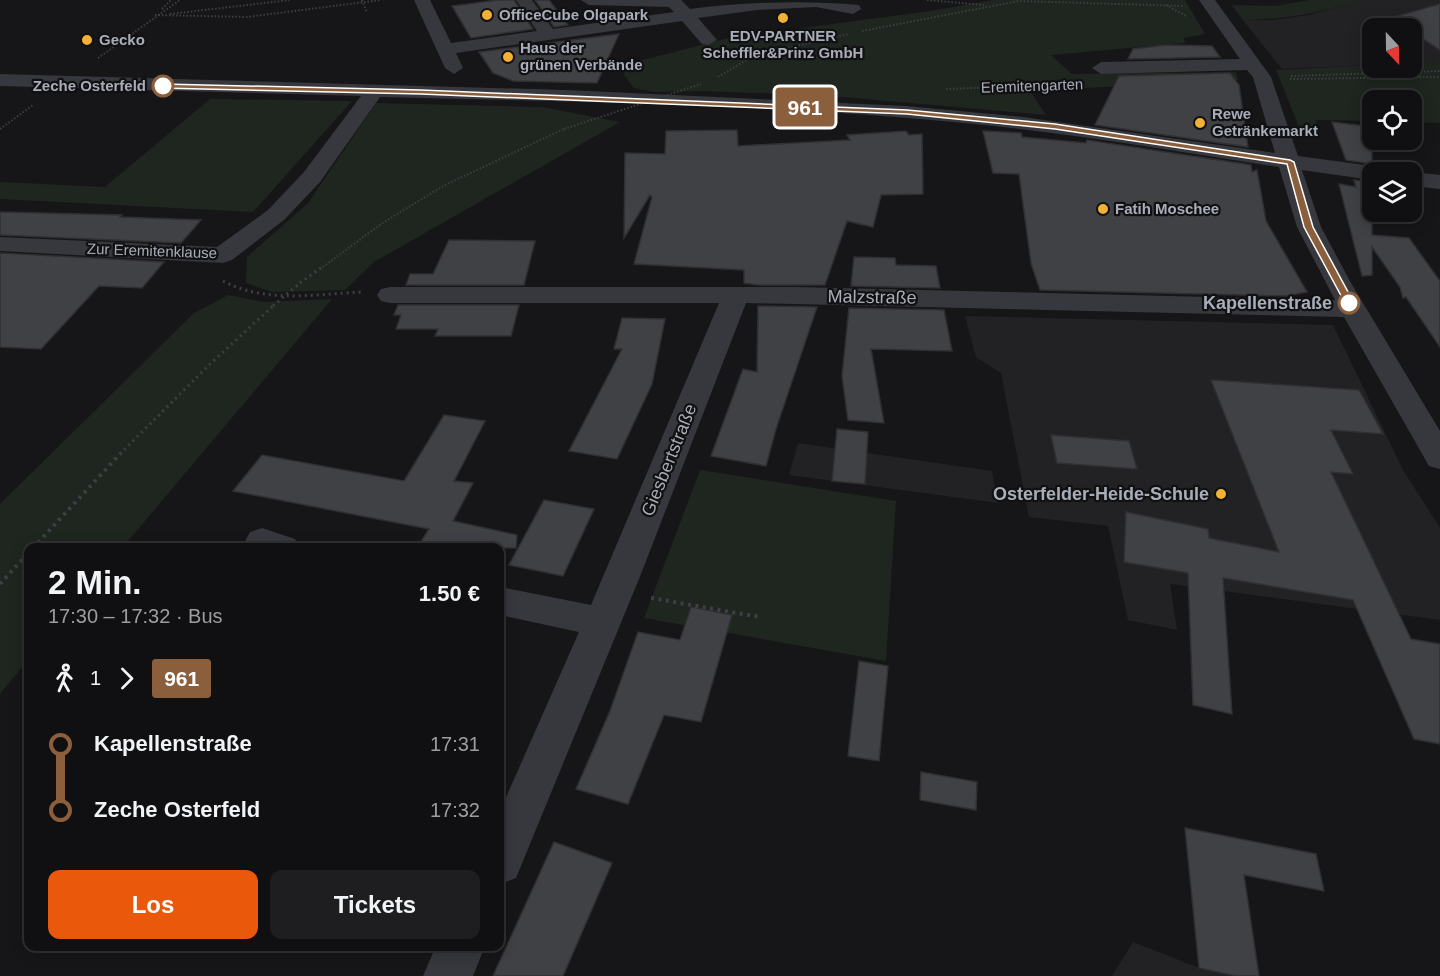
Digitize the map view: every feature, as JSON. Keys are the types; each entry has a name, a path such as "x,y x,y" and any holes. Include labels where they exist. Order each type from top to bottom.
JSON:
{"street":[{"path":"422,0 466,94"},
{"path":"524,0 548,34"},
{"path":"589,0 674,2 708,40"},
{"path":"445,49 757,5 816,2 853,9"},
{"path":"1209,4 1258,70 1290,162 1309,227 1353,309 1440,458"},
{"path":"568,15 633,17 639,21"},
{"name":"Eremitengarten","path":"1096,76 1258,70"},
{"path":"0,80 375,90 907,112 1066,128 1362,172"},
{"name":"Zur Eremitenklause","path":"0,244 223,255 276,215 312,177 375,90"},
{"path":"1422,180 1440,182"},
{"name":"Malzstraße","path":"390,295 735,297 796,295 1353,309"},
{"name":"Giesbertstraße","path":"504,853 735,297"},
{"path":"504,601 608,607"},
{"path":"448,976 459,951"}],"path":[{"path":"65,83 171,0"},
{"path":"154,15 180,0"},
{"path":"154,15 290,0"},
{"path":"154,15 247,17 381,0"},
{"path":"927,0 991,5"},
{"path":"362,1 368,13"},
{"path":"862,31 1019,1 1209,4"},
{"path":"38,543 136,435 206,365 300,283 384,222 445,185 564,129 701,84 735,69 753,56 851,34"},
{"path":"1258,70 1440,71"},
{"path":"1258,70 1323,80 1440,77"},
{"name":"Eremitengarten","path":"938,89 1096,76"},
{"path":"223,255 210,265 216,275 239,291 296,295 363,292 390,295"},
{"path":"0,584 24,557"},
{"path":"608,607 760,617"}],"shaded area":[{"path":"993,0 1185,0 1205,34 1184,38 1185,43 1051,55 1072,74 1236,72 1238,80 1030,91 1046,115 819,95 700,91 654,92 634,88 624,75 627,64 729,38 930,11"},
{"path":"1309,0 1362,0 1302,15 1273,19 1242,19 1232,5 1276,6"},
{"path":"1362,0 1440,0 1440,62 1422,63 1422,18 1362,18 1362,65 1282,69 1242,19 1273,20 1309,15"},
{"path":"1440,62 1440,123 1422,122 1422,90 1362,90 1362,121 1316,120 1317,133 1301,132 1276,70 1362,66 1362,78 1422,78 1422,63"},
{"path":"210,99 352,101 253,212 0,199 0,182 105,187"},
{"path":"376,103 542,107 620,122 374,262 345,290 272,292 246,283 247,257 308,203"},
{"path":"228,295 264,302 332,299 126,543 24,543 24,665 0,694 0,504 194,313"},
{"name":"Osterfelder-Heide-Schule","path":"965,316 1333,325 1403,470 1440,528 1440,620 1170,584 1177,630 1128,620 1108,526 1029,517 1001,373 976,357"},
{"path":"798,443 992,471 998,503 789,475"},
{"path":"700,470 896,501 886,661 644,618"},
{"path":"1133,942 1199,968 1236,976 1112,976"}],"building":[{"name":"OfficeCube Olgapark","path":"514,0 533,29 471,38 452,6"},
{"path":"535,0 549,0 568,25 554,27"},
{"path":"1440,4 1440,50 1422,38 1422,18 1391,18"},
{"name":"Haus der grünen Verbände","path":"619,34 597,83 513,81 493,73 479,52"},
{"path":"1166,45 1212,46 1220,57 1128,59 1133,49"},
{"path":"1230,73 1239,85 1248,147 1095,125 1119,76"},
{"path":"1332,122 1362,126 1362,150 1372,150 1372,162 1346,160"},
{"path":"737,130 738,146 850,140 847,135 906,131 909,135 922,134 923,194 881,195 873,227 847,221 825,285 759,285 744,283 744,270 634,264 652,197 650,195 624,238 625,153 665,154 666,131"},
{"path":"983,131 1021,133 1022,137 1086,143 1087,140 1251,165 1252,172 1257,170 1266,221 1307,292 1286,296 1040,290 1031,263 1019,174 993,173"},
{"path":"1354,180 1362,181 1362,222 1372,222 1372,235 1409,238 1440,281 1440,347 1406,297 1403,298 1400,287 1372,247 1372,275 1362,276 1339,184 1356,187"},
{"path":"0,212 122,215 120,217 201,220 181,243 0,235"},
{"path":"449,240 535,241 524,285 406,285 410,274 433,274"},
{"path":"0,253 164,262 142,288 99,286 41,349 0,347"},
{"path":"854,257 895,258 896,265 936,266 940,288 851,286"},
{"path":"398,305 519,305 511,336 435,336 438,329 396,329 401,315 394,315"},
{"path":"758,306 817,307 766,466 711,456 743,369 757,372"},
{"path":"849,308 944,310 952,351 871,349 884,423 848,420 842,376"},
{"path":"622,318 665,319 652,384 617,459 569,451 622,349 614,349"},
{"path":"1211,380 1359,390 1383,434 1331,430 1353,474 1331,472 1411,639 1440,644 1440,744 1414,739 1353,600 1223,578 1232,714 1193,705 1188,573 1124,562 1126,512 1208,529 1209,538 1279,552"},
{"path":"444,415 485,421 454,481 473,483 453,521 517,535 516,548 504,548 504,543 420,543 429,529 233,491 262,455 404,481"},
{"path":"837,429 868,432 865,484 832,481"},
{"path":"1051,435 1129,441 1137,469 1057,463"},
{"path":"544,500 594,509 563,576 509,565"},
{"path":"691,607 732,615 701,722 664,715 628,804 576,789 610,711 638,632 680,640"},
{"path":"859,661 888,666 879,761 848,756"},
{"path":"921,772 977,782 976,810 920,800"},
{"path":"1185,828 1316,854 1324,891 1244,875 1259,976 1236,976 1199,968"},
{"path":"554,842 612,863 563,976 493,976"}],"bus line":[{"name":"961","path":"163,86 421,92 907,112 1055,127 1290,162 1309,227 1349,303"}],"place":[{"name":"OfficeCube Olgapark","path":"487,15"},
{"name":"EDV-PARTNER Scheffler&Prinz GmbH","path":"783,18"},
{"name":"Gecko","path":"87,40"},
{"name":"Haus der grünen Verbände","path":"508,57"},
{"name":"Zeche Osterfeld","path":"163,86"},
{"name":"Rewe Getränkemarkt","path":"1200,123"},
{"name":"Fatih Moschee","path":"1103,209"},
{"name":"Kapellenstraße","path":"1349,303"},
{"name":"Osterfelder-Heide-Schule","path":"1221,494"}]}
